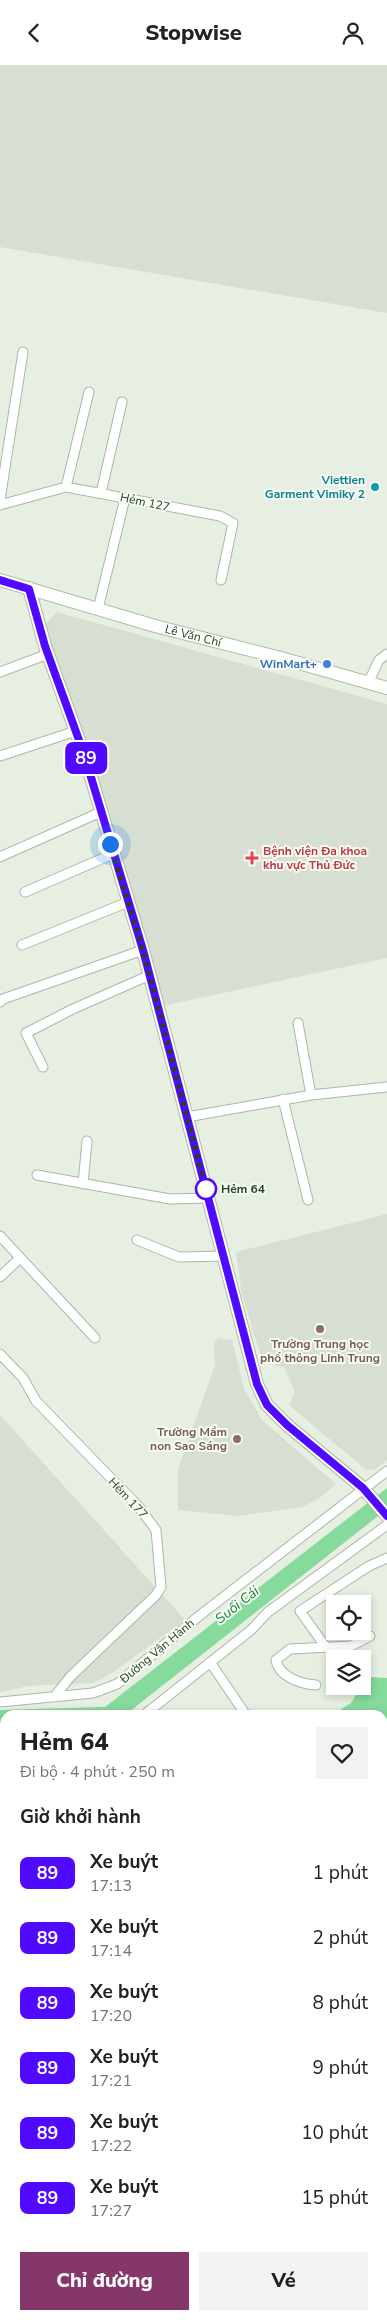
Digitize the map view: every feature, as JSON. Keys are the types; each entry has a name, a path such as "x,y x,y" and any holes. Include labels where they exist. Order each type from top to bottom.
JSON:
{"street":[{"path":"0,500 24,352"},
{"path":"66,487 89,392"},
{"path":"101,493 122,402"},
{"name":"Hẻm 127","path":"0,505 66,487 220,516 233,523 221,579"},
{"path":"98,609 125,498"},
{"name":"Lê Văn Chí","path":"0,580 155,626 281,658 387,688"},
{"path":"29,589 48,654 76,731 143,950 257,1384 267,1405 287,1425 366,1492 386,1519 268,1611 251,1630 150,1710"},
{"path":"0,672 48,654"},
{"path":"368,683 379,660 387,654"},
{"path":"0,756 76,731"},
{"path":"0,857 101,812"},
{"path":"25,892 113,854"},
{"path":"22,945 128,902"},
{"path":"0,1002 3,999 143,950"},
{"path":"43,1067 26,1033 73,1009 150,975"},
{"path":"298,1023 311,1095"},
{"path":"187,1117 283,1099 387,1087"},
{"path":"283,1099 308,1200"},
{"path":"83,1184 87,1141"},
{"path":"37,1175 170,1199 208,1198"},
{"path":"0,1236 95,1338"},
{"path":"137,1239 179,1257 224,1257"},
{"path":"0,1277 20,1258"},
{"name":"Hẻm 177","path":"0,1354 21,1376 36,1401 139,1507 156,1530 158,1538 158,1565 161,1587 156,1595 71,1676 54,1697"},
{"name":"Đường Vận Hành","path":"0,1702 93,1693 123,1680 199,1616 366,1492 387,1471"},
{"path":"325,1646 300,1611 369,1566 387,1558"},
{"path":"316,1685 294,1681 277,1664 276,1660 290,1649 351,1646 362,1640"},
{"path":"210,1663 243,1710"}],"shaded area":[{"path":"0,65 387,65 387,313 0,247"},
{"name":"Bệnh viện Đa khoa khu vực Thủ Đức","path":"57,612 387,704 387,958 162,1006 44,626"},
{"name":"Trường Trung học phổ thông Linh Trung","path":"387,1214 387,1460 374,1470 365,1469 289,1405 295,1392 284,1367 263,1363 242,1295 236,1252"},
{"name":"Trường Mầm non Sao Sáng","path":"218,1338 232,1340 244,1389 262,1420 336,1484 321,1497 302,1507 238,1516 178,1510 178,1469 215,1365 214,1344"},
{"path":"0,1415 185,1620 115,1671 93,1683 28,1686 0,1692"}],"water":[{"name":"Suối Cái","path":"387,1488 387,1509 131,1710 0,1710 105,1707"},
{"path":"371,1677 387,1678 387,1710 340,1710 351,1703 356,1695 371,1695"}],"bus line":[{"name":"89","path":"0,580 29,589 45,646 84,754 143,950 257,1384 267,1405 287,1425 363,1488 387,1516"}],"place":[{"name":"Viettien Garment Vimiky 2","path":"375,487"},
{"name":"WinMart+","path":"327,664"},
{"name":"Bệnh viện Đa khoa khu vực Thủ Đức","path":"252,858"},
{"name":"Hẻm 64","path":"206,1189"},
{"name":"Trường Trung học phổ thông Linh Trung","path":"320,1329"},
{"name":"Trường Mầm non Sao Sáng","path":"237,1439"}],"route":[{"path":"110,844 143,950 206,1189"}]}
